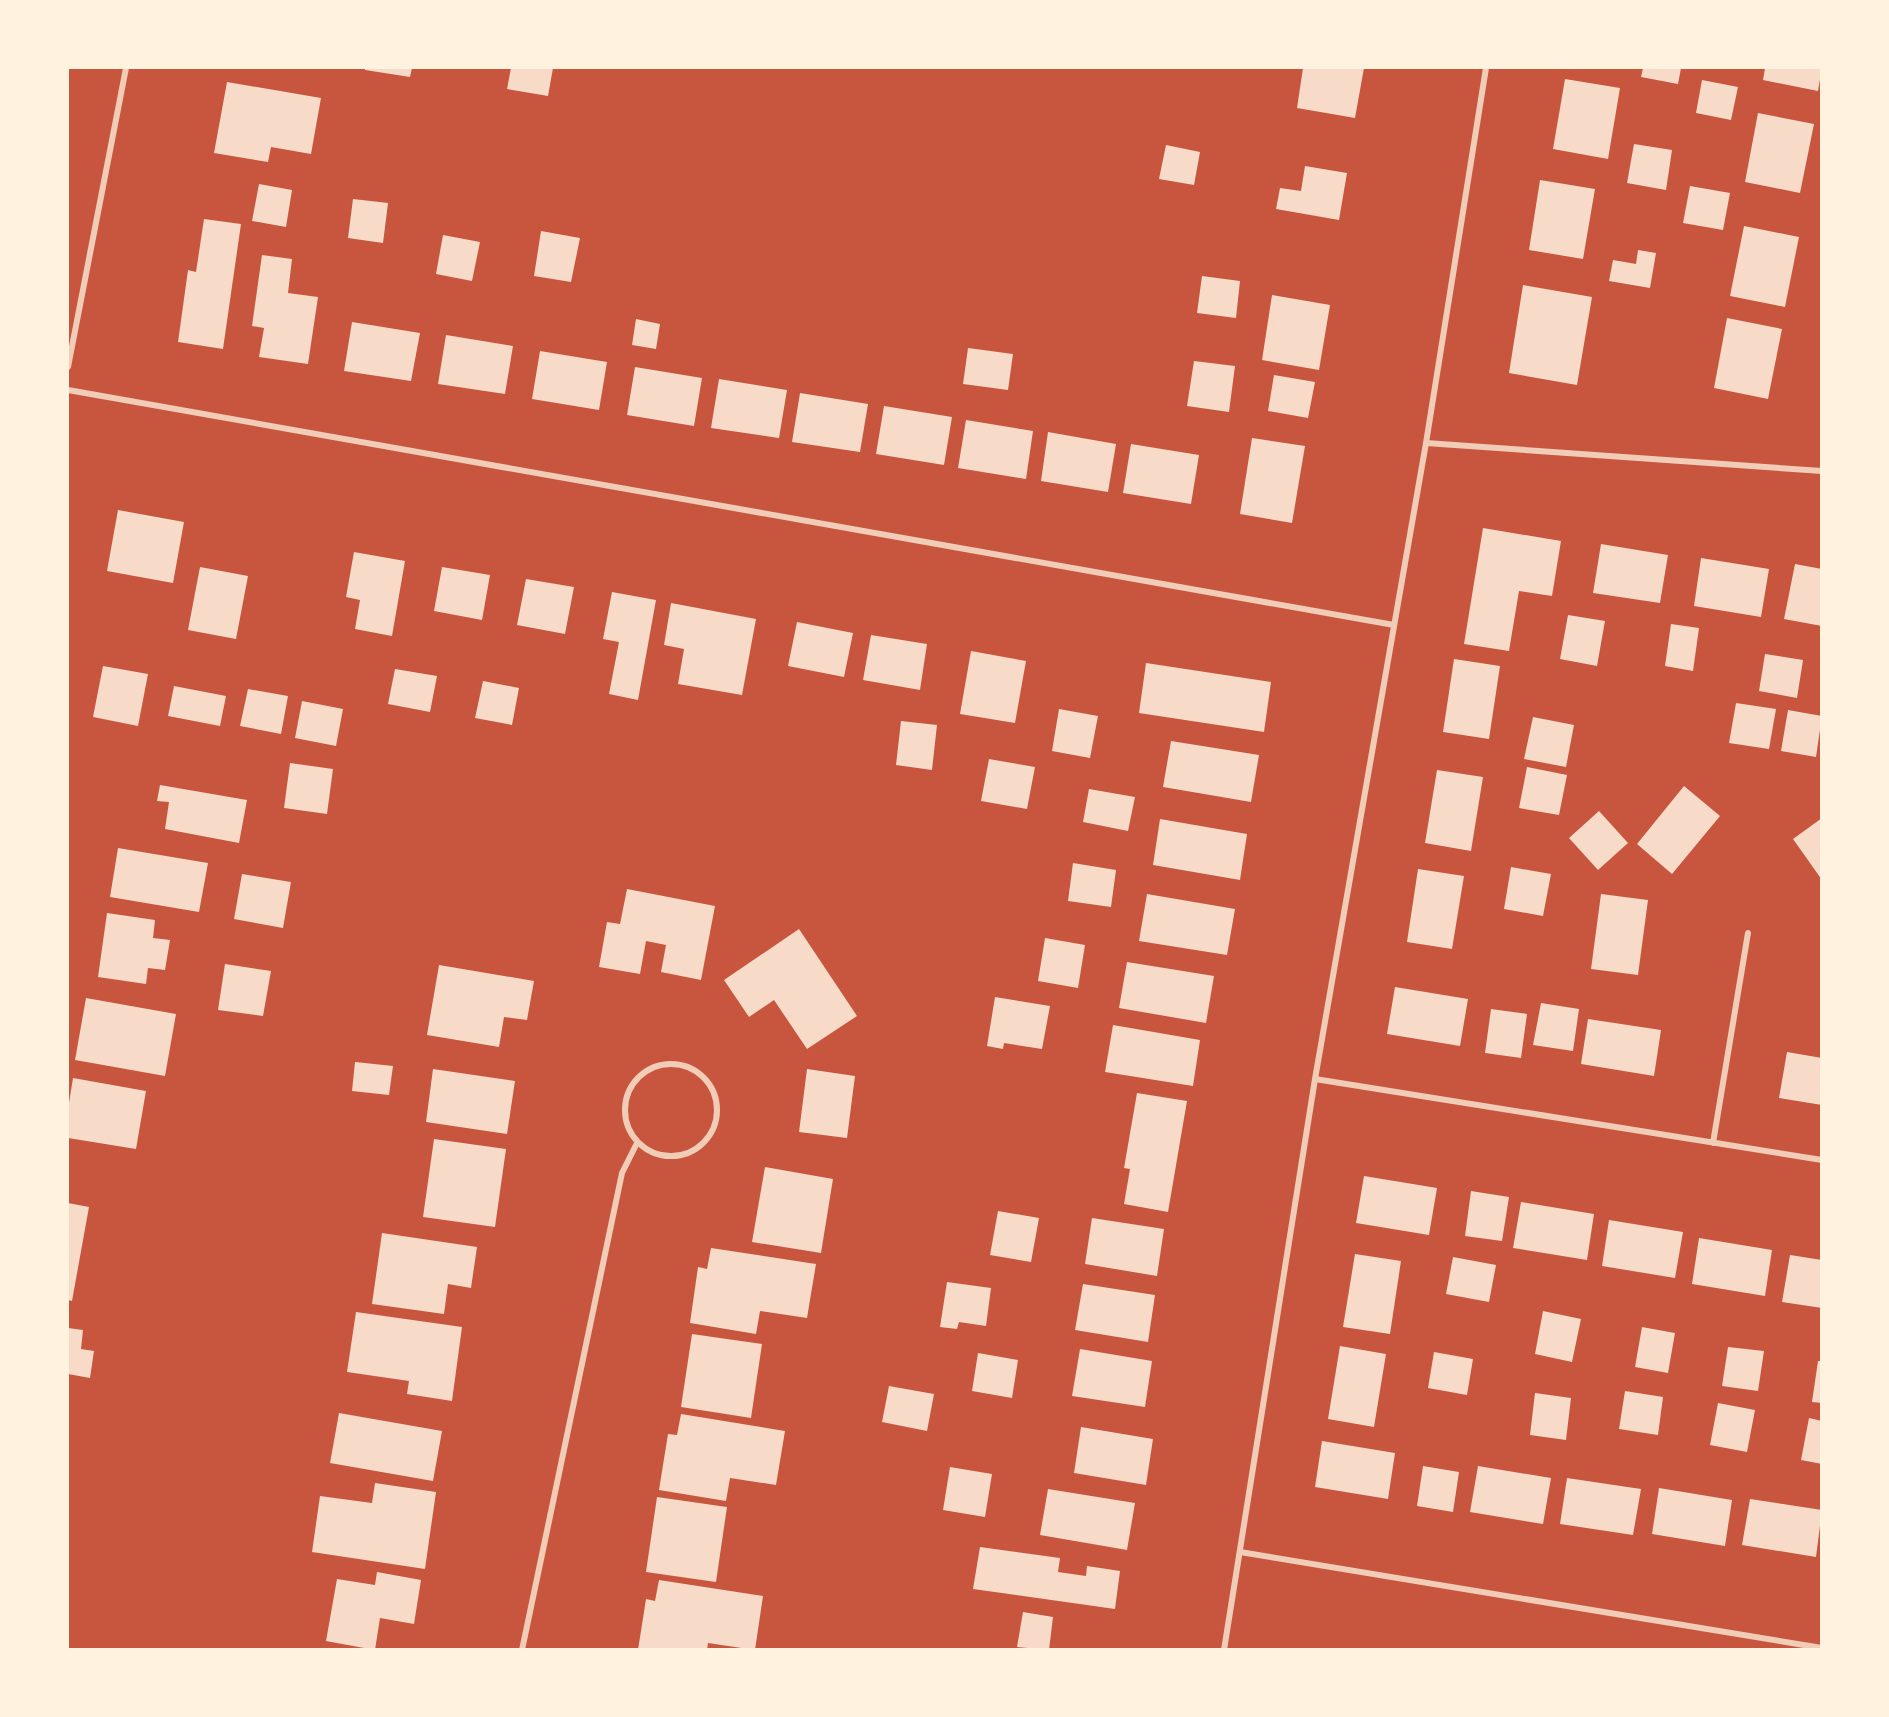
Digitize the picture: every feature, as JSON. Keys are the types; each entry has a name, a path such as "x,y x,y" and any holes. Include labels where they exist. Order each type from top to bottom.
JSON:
{"street":[{"path":"68,367 126,68"},
{"path":"1224,1650 1315,1079 1426,442 1486,68"},
{"path":"68,390 1394,625"},
{"path":"1426,442 1821,471"},
{"path":"1713,1143 1748,933"},
{"path":"666,1063 682,1064 698,1072 713,1089 717,1105 716,1124 708,1139 698,1149 682,1155 666,1157 650,1153 637,1143 628,1129 624,1113 626,1097 636,1078 649,1068 666,1063"},
{"path":"1315,1079 1821,1160"},
{"path":"522,1650 622,1173 637,1143"},
{"path":"1240,1552 1821,1648"}],"building":[{"path":"365,68 412,68 410,77 365,70"},
{"path":"511,68 553,68 548,96 507,89"},
{"path":"1303,68 1364,68 1355,118 1297,108"},
{"path":"1643,68 1681,68 1678,84 1641,77"},
{"path":"1765,68 1822,68 1818,91 1763,80"},
{"path":"1565,79 1620,88 1608,159 1553,149"},
{"path":"1702,80 1738,87 1731,120 1696,113"},
{"path":"227,82 321,98 311,154 271,147 268,162 214,153"},
{"path":"1758,113 1814,124 1800,193 1745,182"},
{"path":"1634,144 1672,150 1666,190 1627,183"},
{"path":"1166,145 1200,152 1194,185 1159,179"},
{"path":"1305,166 1347,173 1339,220 1276,209 1280,188 1301,191"},
{"path":"1540,180 1595,189 1583,259 1529,250"},
{"path":"259,184 292,190 286,227 252,221"},
{"path":"1690,186 1730,193 1723,230 1683,223"},
{"path":"353,199 388,203 383,243 348,238"},
{"path":"204,219 241,224 223,349 178,342 188,270 196,272"},
{"path":"1744,226 1799,237 1785,307 1730,296"},
{"path":"541,231 580,238 571,282 534,276"},
{"path":"443,235 480,242 472,281 436,274"},
{"path":"1638,250 1656,253 1650,288 1609,281 1613,260 1636,264"},
{"path":"262,255 292,259 288,293 318,297 308,364 259,357 264,328 252,326"},
{"path":"1202,276 1240,281 1236,318 1197,313"},
{"path":"1523,285 1592,297 1577,385 1509,373"},
{"path":"1272,295 1330,305 1319,370 1262,360"},
{"path":"1727,318 1782,329 1768,399 1714,388"},
{"path":"636,319 660,324 656,349 632,345"},
{"path":"352,322 420,333 411,381 344,371"},
{"path":"446,335 513,346 505,394 438,384"},
{"path":"968,348 1013,354 1008,390 963,384"},
{"path":"540,351 607,362 599,410 532,399"},
{"path":"1194,361 1235,366 1229,412 1187,406"},
{"path":"635,367 702,378 694,426 627,415"},
{"path":"1274,375 1315,382 1308,418 1268,411"},
{"path":"719,379 787,390 779,438 711,428"},
{"path":"800,393 868,404 860,452 792,442"},
{"path":"884,406 952,417 944,465 876,454"},
{"path":"966,420 1033,431 1026,479 958,468"},
{"path":"1048,432 1116,444 1108,492 1041,481"},
{"path":"1252,438 1305,446 1292,523 1240,514"},
{"path":"1131,444 1199,455 1191,504 1123,493"},
{"path":"118,510 184,522 173,583 107,571"},
{"path":"1483,528 1561,541 1552,596 1519,591 1509,651 1464,644"},
{"path":"1601,544 1668,555 1660,603 1593,593"},
{"path":"354,552 405,561 392,636 355,629 360,600 346,597"},
{"path":"1701,558 1769,569 1761,617 1694,606"},
{"path":"1795,564 1822,569 1822,626 1784,619"},
{"path":"200,567 248,576 236,639 188,630"},
{"path":"442,567 490,575 482,620 434,611"},
{"path":"526,579 574,587 565,634 517,625"},
{"path":"612,592 656,600 638,700 609,694 619,642 603,639"},
{"path":"671,603 756,619 742,695 678,684 684,649 664,645"},
{"path":"1568,615 1605,621 1597,666 1560,659"},
{"path":"797,622 853,633 844,677 788,666"},
{"path":"1671,624 1699,628 1693,671 1665,666"},
{"path":"871,635 927,644 920,690 863,680"},
{"path":"971,651 1026,661 1015,723 960,714"},
{"path":"1765,654 1803,660 1797,698 1759,691"},
{"path":"1454,659 1500,666 1489,739 1443,732"},
{"path":"1146,663 1271,682 1264,732 1139,713"},
{"path":"103,666 148,674 138,726 93,717"},
{"path":"395,669 437,676 430,712 388,704"},
{"path":"483,681 519,688 512,725 475,718"},
{"path":"174,686 226,696 220,726 168,716"},
{"path":"248,689 288,696 281,734 240,726"},
{"path":"302,701 343,709 336,746 295,738"},
{"path":"1736,703 1776,709 1769,749 1729,743"},
{"path":"1059,709 1098,716 1090,758 1052,751"},
{"path":"1788,710 1822,716 1816,757 1781,751"},
{"path":"1533,717 1574,725 1566,767 1524,759"},
{"path":"901,721 937,725 932,770 896,765"},
{"path":"1171,741 1259,755 1251,802 1163,787"},
{"path":"989,759 1035,767 1027,809 981,801"},
{"path":"290,763 333,769 327,814 284,808"},
{"path":"1527,767 1567,775 1559,815 1519,808"},
{"path":"1437,770 1483,777 1471,851 1425,843"},
{"path":"160,785 247,800 239,843 165,829 169,802 157,801"},
{"path":"1684,786 1720,816 1672,874 1637,844"},
{"path":"1089,789 1135,797 1128,831 1083,822"},
{"path":"1599,811 1628,843 1598,870 1569,838"},
{"path":"1822,818 1822,880 1793,839"},
{"path":"1160,819 1247,834 1240,880 1153,865"},
{"path":"118,848 208,863 199,912 110,897"},
{"path":"1073,863 1116,870 1111,907 1068,901"},
{"path":"1511,867 1551,874 1543,916 1504,909"},
{"path":"1418,869 1464,876 1452,949 1407,942"},
{"path":"242,874 291,882 283,928 234,919"},
{"path":"627,889 715,906 701,980 661,972 666,945 646,941 640,974 599,967 607,922 620,924"},
{"path":"1147,894 1235,909 1227,955 1139,941"},
{"path":"1601,894 1648,900 1638,975 1591,969"},
{"path":"107,913 155,920 153,938 170,940 165,970 148,968 146,984 98,977"},
{"path":"799,929 857,1016 807,1049 774,1000 749,1017 724,980"},
{"path":"1045,938 1085,945 1078,988 1038,981"},
{"path":"1127,962 1214,976 1206,1023 1119,1008"},
{"path":"225,964 271,971 263,1016 218,1010"},
{"path":"439,965 534,981 527,1020 504,1017 499,1047 427,1035"},
{"path":"1395,987 1468,999 1460,1046 1387,1034"},
{"path":"995,997 1050,1006 1042,1049 1004,1043 1003,1049 987,1046"},
{"path":"86,998 176,1014 165,1076 75,1060"},
{"path":"1541,1003 1579,1009 1573,1051 1533,1045"},
{"path":"1491,1009 1527,1014 1521,1058 1485,1053"},
{"path":"1588,1019 1661,1030 1654,1076 1581,1064"},
{"path":"1113,1025 1200,1040 1193,1086 1105,1072"},
{"path":"1787,1052 1822,1058 1822,1105 1779,1098"},
{"path":"355,1062 393,1066 389,1095 352,1091"},
{"path":"433,1069 515,1081 507,1134 426,1122"},
{"path":"807,1069 855,1076 847,1138 799,1132"},
{"path":"73,1078 146,1091 136,1149 68,1138 68,1109"},
{"path":"1137,1093 1187,1101 1168,1212 1124,1204 1130,1169 1124,1168"},
{"path":"434,1139 506,1149 495,1227 423,1217"},
{"path":"765,1167 833,1179 821,1253 752,1242"},
{"path":"1364,1176 1437,1188 1429,1235 1356,1223"},
{"path":"1471,1191 1509,1197 1502,1241 1465,1236"},
{"path":"1521,1202 1594,1214 1587,1260 1513,1248"},
{"path":"68,1203 89,1207 72,1301 68,1300"},
{"path":"998,1211 1039,1218 1031,1262 990,1255"},
{"path":"1092,1218 1164,1229 1157,1276 1085,1264"},
{"path":"1609,1220 1683,1232 1675,1278 1602,1266"},
{"path":"382,1233 477,1247 471,1288 448,1284 444,1314 372,1304"},
{"path":"1699,1238 1772,1250 1765,1296 1692,1284"},
{"path":"711,1248 816,1264 807,1318 760,1311 756,1334 690,1323 698,1267 707,1269"},
{"path":"1355,1254 1401,1261 1390,1334 1343,1327"},
{"path":"1790,1255 1822,1260 1822,1308 1782,1302"},
{"path":"1453,1257 1496,1265 1489,1302 1446,1294"},
{"path":"947,1282 991,1288 986,1326 959,1322 957,1329 940,1327"},
{"path":"1083,1284 1155,1295 1148,1342 1075,1330"},
{"path":"1543,1311 1581,1319 1572,1362 1535,1354"},
{"path":"356,1312 462,1327 452,1401 407,1394 409,1381 347,1372"},
{"path":"1642,1327 1675,1333 1668,1373 1635,1367"},
{"path":"68,1328 83,1330 81,1349 94,1351 90,1378 68,1374"},
{"path":"692,1334 762,1344 751,1418 681,1407"},
{"path":"1340,1346 1386,1354 1374,1427 1328,1419"},
{"path":"1728,1347 1764,1351 1758,1391 1722,1386"},
{"path":"1080,1349 1152,1361 1145,1407 1072,1396"},
{"path":"1434,1352 1473,1359 1467,1395 1428,1388"},
{"path":"978,1353 1018,1360 1012,1398 972,1391"},
{"path":"1818,1361 1822,1361 1822,1403 1812,1402"},
{"path":"889,1386 934,1394 927,1431 882,1422"},
{"path":"1625,1391 1663,1397 1658,1435 1619,1429"},
{"path":"1535,1393 1571,1398 1566,1440 1530,1435"},
{"path":"1718,1403 1755,1410 1747,1452 1710,1445"},
{"path":"339,1413 442,1431 433,1481 330,1463"},
{"path":"681,1414 785,1431 776,1485 730,1478 726,1501 659,1490 668,1434 677,1435"},
{"path":"1809,1418 1822,1421 1822,1464 1801,1460"},
{"path":"1081,1427 1153,1439 1146,1485 1074,1473"},
{"path":"1322,1441 1395,1453 1388,1499 1315,1487"},
{"path":"1423,1466 1459,1472 1453,1512 1417,1506"},
{"path":"1478,1466 1551,1478 1543,1524 1470,1512"},
{"path":"950,1467 992,1474 985,1517 943,1510"},
{"path":"1567,1478 1641,1489 1633,1535 1560,1524"},
{"path":"375,1483 436,1492 425,1569 312,1552 320,1496 372,1503"},
{"path":"1659,1488 1732,1500 1725,1546 1652,1534"},
{"path":"1048,1489 1135,1503 1127,1550 1040,1535"},
{"path":"657,1497 727,1507 716,1582 646,1572"},
{"path":"1750,1499 1822,1510 1816,1557 1742,1545"},
{"path":"980,1547 1060,1558 1058,1572 1086,1576 1087,1566 1120,1571 1115,1609 973,1589"},
{"path":"377,1572 421,1580 414,1624 380,1618 375,1650 326,1641 337,1579 375,1585"},
{"path":"659,1580 763,1596 755,1650 708,1643 707,1650 638,1650 646,1599 655,1601"},
{"path":"1023,1612 1053,1617 1049,1650 1017,1647"}]}
